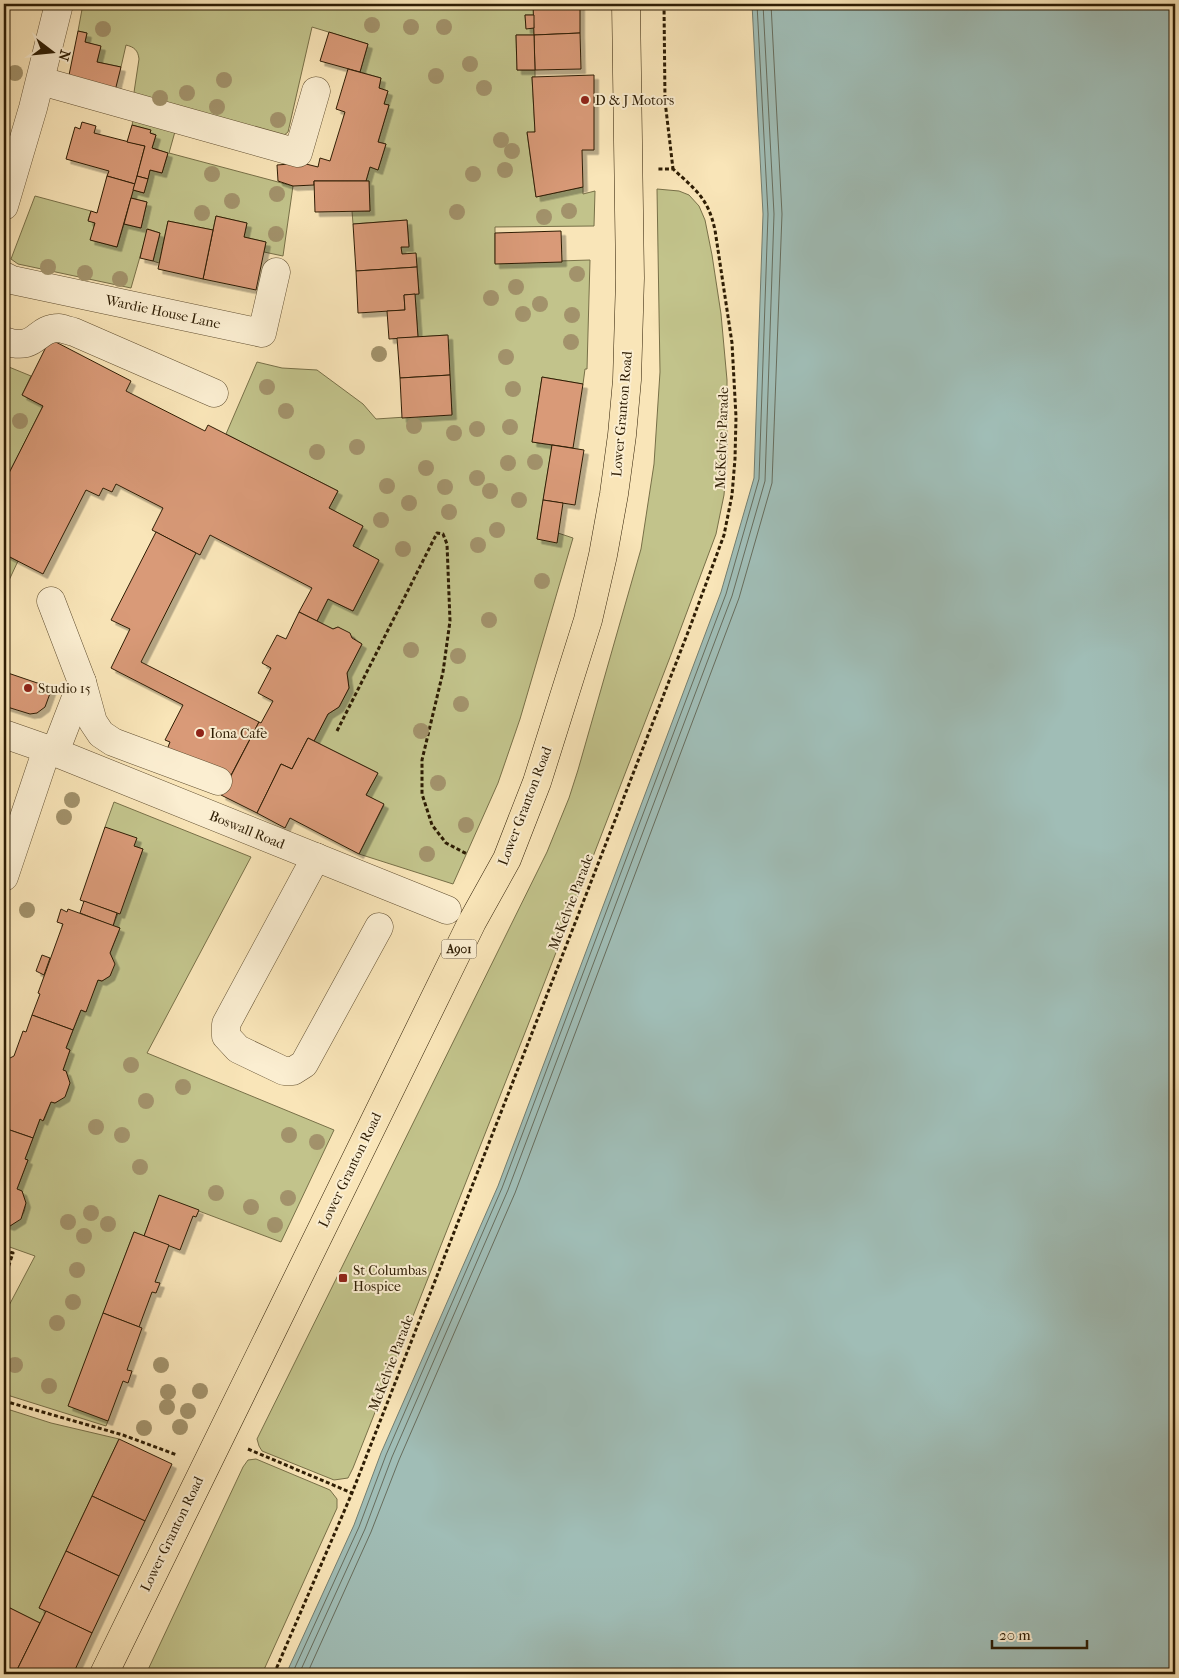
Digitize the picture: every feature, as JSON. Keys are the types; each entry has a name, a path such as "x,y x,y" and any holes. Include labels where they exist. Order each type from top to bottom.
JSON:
{"main road":[{"name":"Lower Granton Road","path":"104,1674 472,922 507,859 537,782 588,620 603,555 614,494 627,380 630,278 626,4"}],"street":[{"path":"4,206 22,149 59,4"},
{"path":"40,81 298,153 316,92"},
{"name":"Wardie House Lane","path":"4,276 12,280 262,334 276,272"},
{"path":"4,341 17,345 30,343 41,334 58,328 74,332 214,393"},
{"path":"51,601 82,682 94,722 101,734 114,742 218,781"},
{"path":"4,877 51,750 82,682"},
{"name":"Boswall Road","path":"4,734 51,750 447,910"},
{"path":"316,857 226,1024 226,1036 238,1049 284,1071 293,1071 304,1064 379,927"}],"path":[{"path":"627,171 673,169 664,101 664,4"},
{"name":"McKelvie Parade","path":"274,1674 352,1493 578,918 724,535 732,496 736,459 732,343 711,214 704,199 673,169"},
{"path":"337,731 437,534 443,534 447,544 450,621 443,672 422,760 422,794 432,825 446,843 467,854"},
{"path":"4,1250 13,1253 4,1280"},
{"path":"4,1401 123,1435 206,1466"},
{"path":"219,1438 352,1493"}],"green space":[{"path":"83,4 533,4 534,15 525,15 526,28 534,28 534,35 516,35 517,70 535,70 535,77 532,77 535,132 527,133 536,197 583,187 583,194 595,191 594,226 495,227 495,263 590,260 587,369 585,369 583,384 542,377 532,442 552,445 537,539 557,542 558,533 573,538 520,719 498,783 453,884 359,854 384,805 366,795 378,773 314,741 328,714 339,707 349,688 347,673 362,644 338,627 333,629 317,621 328,599 353,611 379,560 353,546 363,526 329,508 338,491 226,434 257,362 282,368 317,370 363,404 376,419 452,414 447,335 418,337 415,294 419,293 416,254 402,254 401,247 409,246 407,220 353,224 352,211 370,211 369,181 366,181 370,167 378,170 386,144 378,142 389,105 384,104 388,91 379,88 381,78 360,72 368,44 312,27 288,132 283,136 133,99 139,59 137,51 126,45 121,67 97,62 100,46 85,42 87,33 78,31"},
{"path":"134,117 176,128 169,153 293,186 283,256 264,252 266,242 244,237 247,223 216,216 213,230 168,221 159,263 153,261 160,233 148,229 131,288 18,264 11,259 35,196 91,211 88,220 95,223 91,240 117,247 124,224 141,228 147,202 131,198 133,190 144,193 150,170 162,173 168,153 152,148 156,135 150,133 150,130 132,125"},
{"path":"657,189 679,191 689,195 699,206 705,220 712,255 721,314 727,380 727,459 724,495 716,534 528,1025 353,1468 348,1478 334,1480 262,1451 257,1439 547,852 578,770 641,549 654,464 660,372"},
{"path":"4,365 31,376 22,395 43,406 6,479 4,478"},
{"path":"4,554 18,561 4,591"},
{"path":"114,802 251,857 147,1053 334,1130 281,1242 159,1196 144,1236 134,1232 69,1405 108,1421 106,1426 4,1394 4,1315 35,1256 4,1245 4,1224 10,1226 24,1211 25,1203 22,1191 17,1189 28,1160 25,1159 40,1119 44,1120 51,1102 55,1103 60,1100 68,1090 68,1077 63,1070 70,1050 66,1048 81,1010 85,1012 98,980 102,981 110,976 114,964 110,953 120,928 113,926 143,849 134,846 105,827"},
{"path":"4,1408 51,1423 119,1439 39,1608 46,1611 40,1623 4,1605"},
{"path":"256,1459 330,1490 337,1499 337,1508 262,1674 146,1674 243,1467 248,1460"}],"water":[{"path":"752,4 1175,4 1175,1674 286,1674 354,1525 381,1453 498,1186 721,592 754,478 763,214"}],"building":[{"path":"533,4 580,4 580,33 534,35"},
{"path":"525,15 534,15 534,28 526,29"},
{"path":"78,31 87,33 85,42 101,46 97,62 121,67 115,91 68,80"},
{"path":"329,32 368,44 360,72 320,61"},
{"path":"580,33 581,69 535,70 534,35"},
{"path":"516,35 534,35 535,70 517,70"},
{"path":"348,69 381,78 379,88 388,91 384,104 389,105 378,142 386,144 378,170 370,167 366,181 314,181 314,185 293,186 278,181 277,165 302,163 318,167 320,158 330,161 345,112 336,109"},
{"path":"594,75 594,150 582,150 583,187 536,197 527,132 535,132 532,77"},
{"path":"82,122 96,126 94,133 145,146 135,184 107,176 109,171 66,159 75,127 80,129"},
{"path":"132,125 151,130 150,133 156,135 152,148 168,153 162,173 150,170 148,179 137,176 145,146 127,142"},
{"path":"107,176 135,184 117,247 90,240 95,223 88,221 91,211 97,213"},
{"path":"137,176 148,179 144,193 133,190"},
{"path":"314,181 369,181 370,211 315,212"},
{"path":"131,198 147,202 141,228 124,224"},
{"path":"216,216 247,223 244,237 266,242 256,290 203,279"},
{"path":"407,220 409,247 401,247 402,254 416,253 417,267 356,271 353,224"},
{"path":"168,221 213,230 203,279 158,269"},
{"path":"147,229 160,233 153,261 140,258"},
{"path":"561,231 562,262 495,264 495,233"},
{"path":"417,267 419,294 404,295 405,310 358,313 356,271"},
{"path":"415,294 418,337 389,339 387,311 405,310 404,295"},
{"path":"448,335 450,375 400,378 397,338"},
{"path":"50,339 131,381 126,391 205,431 208,425 338,491 329,508 363,526 353,546 379,560 353,611 328,599 317,621 299,612 312,588 210,535 200,555 152,530 163,508 116,484 112,492 103,488 99,496 86,490 43,574 4,554 4,478 6,479 43,406 22,395"},
{"path":"450,375 452,415 402,418 400,378"},
{"path":"542,377 583,384 573,448 532,442"},
{"path":"552,445 584,450 575,505 543,500"},
{"path":"543,500 563,503 557,543 537,539"},
{"path":"156,532 196,553 141,662 259,722 229,779 166,752 170,742 165,740 183,705 111,668 130,629 111,620"},
{"path":"299,612 333,629 338,627 350,633 352,638 362,644 347,673 349,688 339,707 328,714 314,741 308,738 292,769 281,764 257,813 221,795 259,722 261,723 273,701 258,693 271,668 262,663 277,635 286,639"},
{"path":"5,672 52,688 45,707 37,713 30,714 4,706"},
{"path":"308,738 378,773 366,795 384,804 359,854 290,818 285,828 257,813 281,764 292,769"},
{"path":"105,827 137,838 134,846 143,849 120,914 80,900"},
{"path":"84,901 117,913 113,926 80,913"},
{"path":"61,909 67,912 68,909 120,928 110,953 115,964 110,976 102,981 98,980 86,1012 81,1010 73,1030 32,1015 63,924 57,922"},
{"path":"42,955 50,958 44,975 36,971"},
{"path":"32,1015 73,1030 66,1048 70,1050 63,1070 66,1071 70,1083 65,1097 55,1103 51,1102 43,1121 40,1119 33,1138 4,1128 4,1083 6,1076 4,1064 6,1060 14,1056 23,1031 26,1032"},
{"path":"4,1128 33,1138 25,1159 28,1160 17,1189 22,1191 26,1203 21,1219 10,1226 4,1224"},
{"path":"159,1195 199,1210 196,1217 193,1216 180,1250 144,1236"},
{"path":"134,1232 169,1245 155,1282 160,1283 156,1293 152,1292 139,1327 103,1313"},
{"path":"103,1313 142,1328 127,1370 132,1371 128,1383 123,1381 108,1421 68,1406"},
{"path":"119,1439 172,1464 145,1521 92,1496"},
{"path":"92,1496 145,1521 119,1576 66,1551"},
{"path":"66,1551 119,1576 92,1633 39,1608"},
{"path":"4,1605 40,1623 15,1674 4,1669"},
{"path":"46,1611 92,1633 73,1674 15,1674"}],"place":[{"name":"D & J Motors","path":"585,100"},
{"name":"Studio 15","path":"28,688"},
{"name":"Iona Cafe","path":"200,733"},
{"name":"St Columbas Hospice","path":"343,1278"}]}
